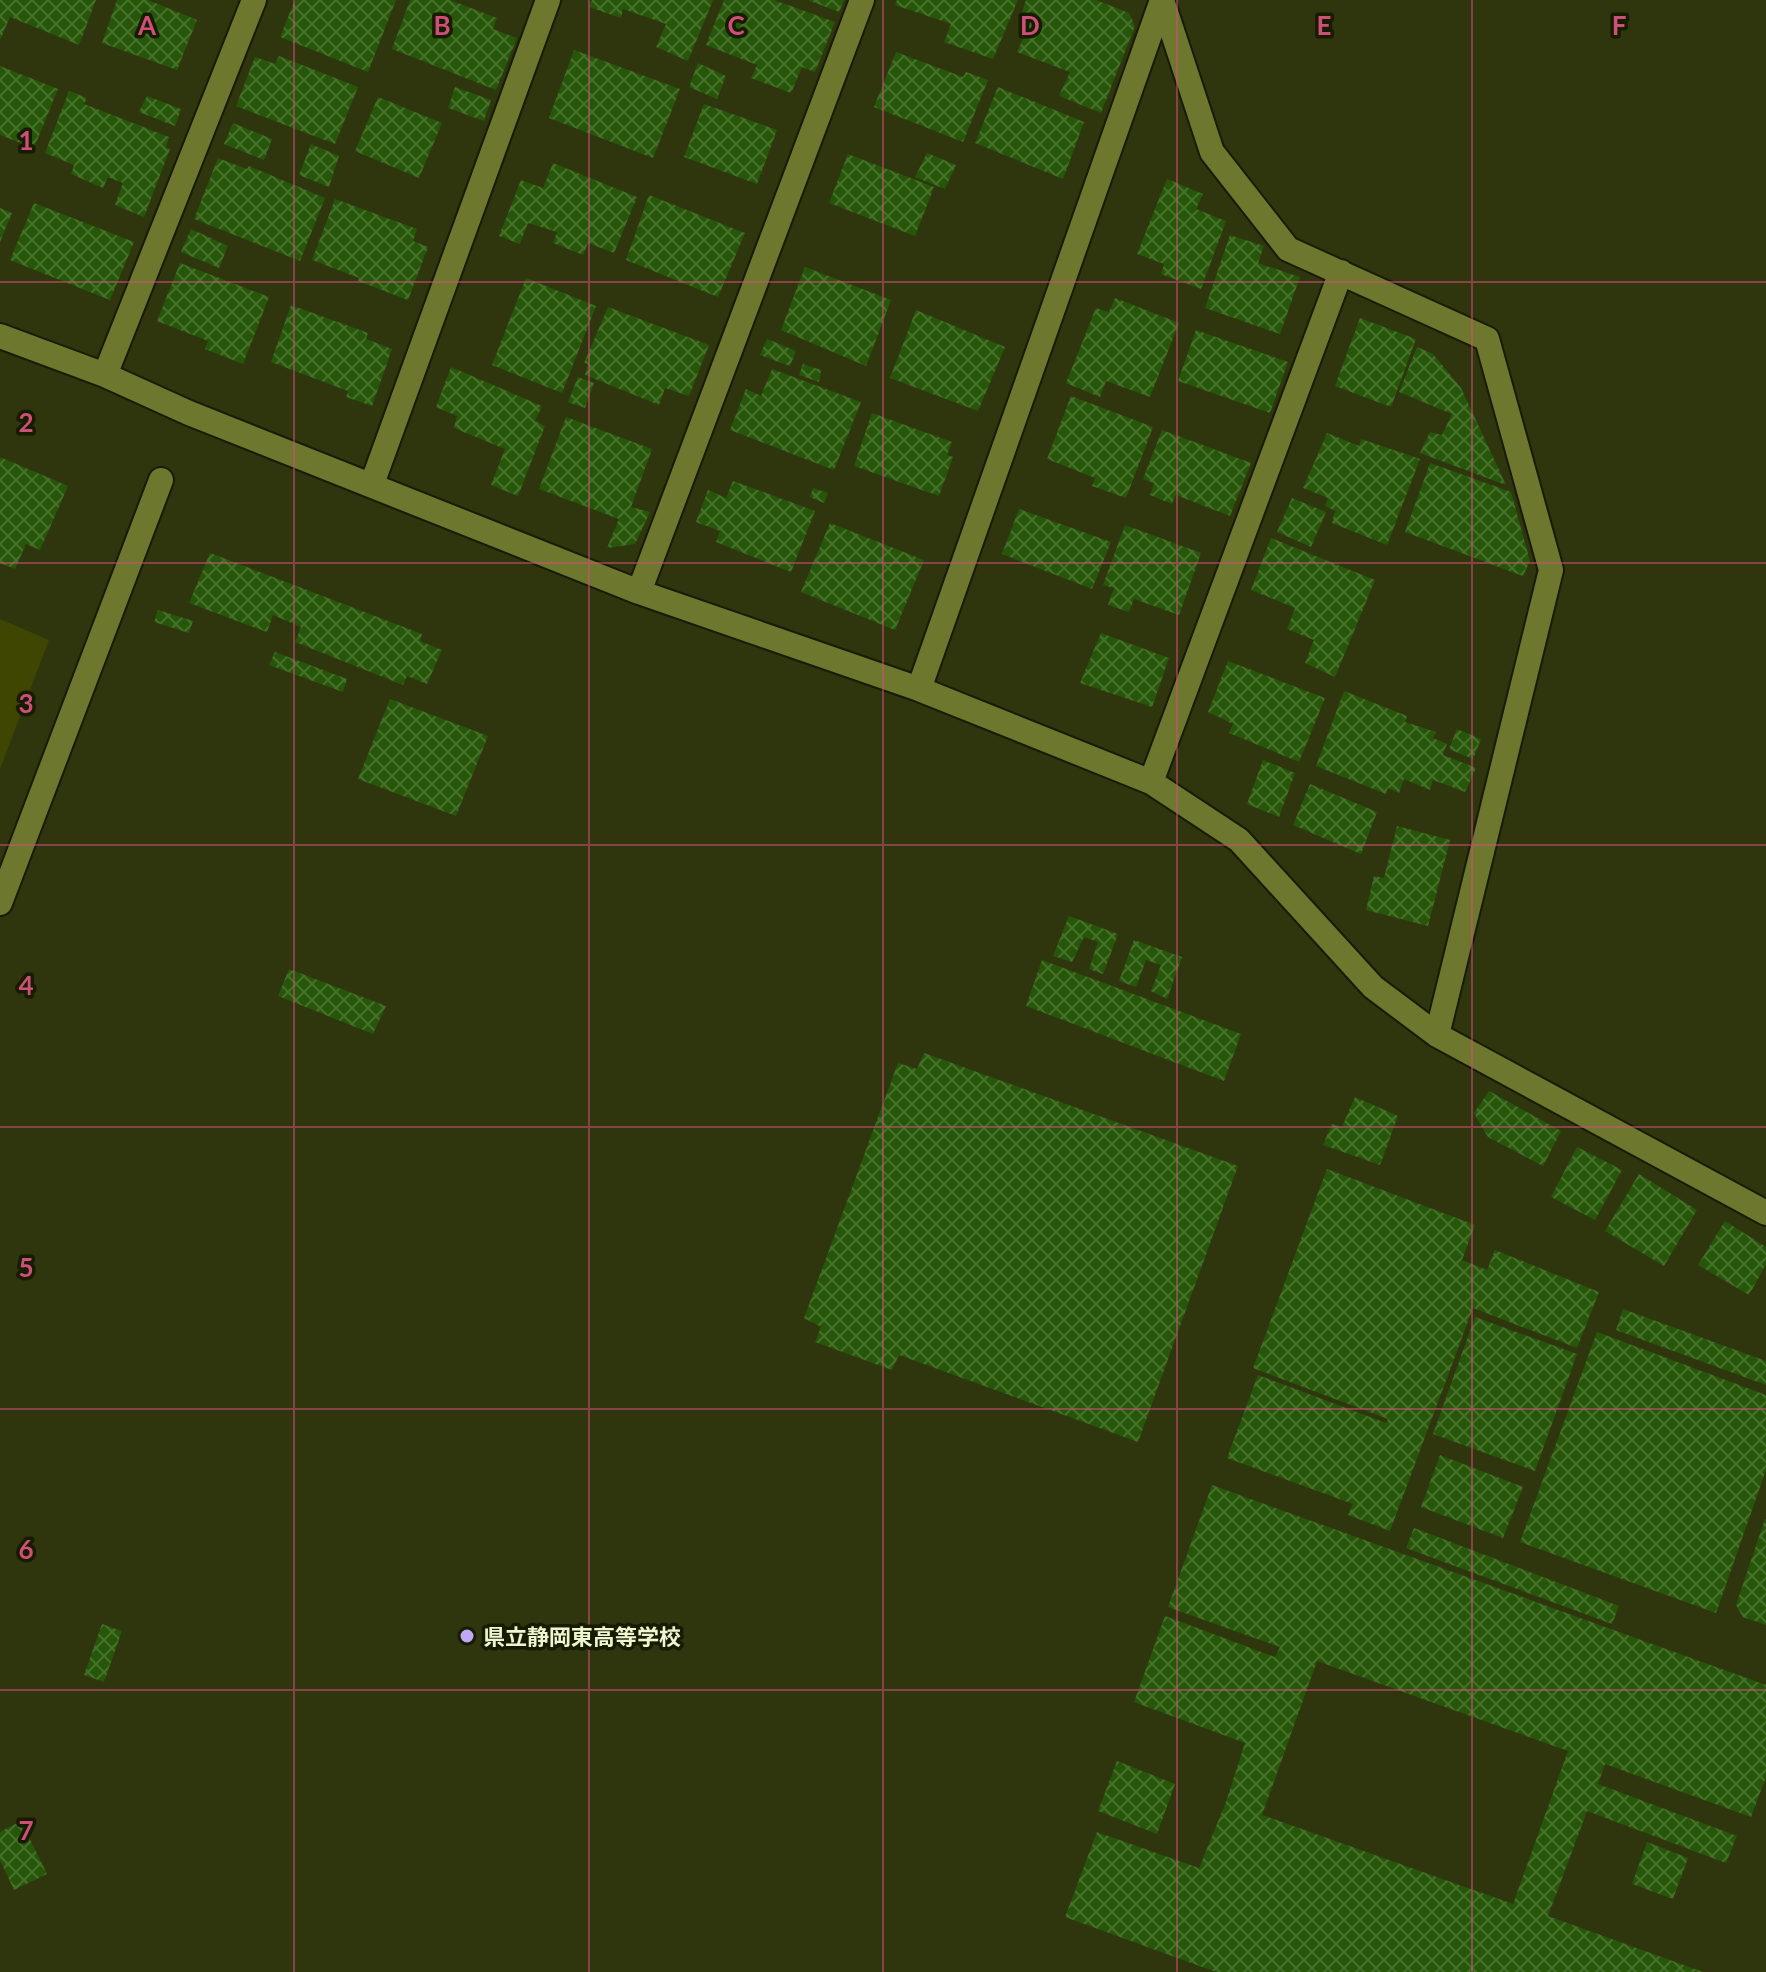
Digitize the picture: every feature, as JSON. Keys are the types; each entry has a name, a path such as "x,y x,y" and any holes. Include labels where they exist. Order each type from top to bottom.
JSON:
{"street":[{"path":"105,375 254,0"},
{"path":"372,484 548,0"},
{"path":"639,592 862,0"},
{"path":"919,689 1162,0"},
{"path":"1162,0 1212,152 1288,249 1487,339 1551,570 1437,1035"},
{"path":"1151,782 1341,272"},
{"path":"0,336 105,375 189,413 639,592 919,689 1151,782 1239,840 1373,987 1437,1035 1766,1213"},
{"path":"0,903 161,480"}],"green space":[{"path":"0,619 49,640 0,769"}],"building":[{"path":"0,0 96,0 79,45 10,17 0,40"},
{"path":"117,0 148,0 197,20 177,70 102,43"},
{"path":"295,0 396,0 368,72 280,37"},
{"path":"410,0 450,0 497,18 493,29 517,38 496,90 392,49"},
{"path":"592,0 713,0 688,61 656,47 666,24 623,9 621,18 589,7"},
{"path":"724,0 774,0 835,22 815,72 802,67 791,93 751,78 757,65 706,45"},
{"path":"808,0 844,0 839,12"},
{"path":"897,0 1018,0 993,59 944,42 951,24 895,5"},
{"path":"1026,0 1096,0 1129,13 1135,26 1101,113 1059,96 1070,72 1017,52 1031,21 1020,17"},
{"path":"574,50 680,89 653,158 549,118"},
{"path":"896,52 963,77 966,72 988,80 963,142 874,107"},
{"path":"279,56 358,87 335,144 236,106 255,57 275,64"},
{"path":"698,63 726,76 717,99 689,87"},
{"path":"0,66 58,89 34,148 0,135"},
{"path":"455,87 491,100 484,121 448,108"},
{"path":"998,87 1084,122 1063,179 975,143"},
{"path":"69,91 87,98 84,104 169,137 166,147 170,149 144,217 115,205 123,183 108,177 103,188 71,174 74,165 45,153"},
{"path":"147,96 181,109 175,126 139,112"},
{"path":"378,97 442,123 419,178 355,151"},
{"path":"704,104 777,130 757,184 684,157"},
{"path":"233,123 272,139 264,160 224,144"},
{"path":"311,144 339,156 329,187 299,175"},
{"path":"927,153 956,165 945,189 915,177"},
{"path":"848,154 934,187 915,236 829,203"},
{"path":"218,158 247,169 249,166 325,198 300,261 194,219"},
{"path":"553,163 637,197 614,253 588,243 583,255 553,243 557,232 528,223 520,244 499,236 521,180 543,188"},
{"path":"1167,179 1203,194 1196,209 1226,221 1201,289 1161,274 1164,264 1137,254"},
{"path":"649,195 745,233 718,297 626,260"},
{"path":"335,199 417,229 413,241 428,247 408,300 312,260"},
{"path":"34,203 134,242 110,300 10,260"},
{"path":"0,208 12,213 0,242"},
{"path":"191,229 228,246 219,268 181,252"},
{"path":"1230,235 1264,246 1258,263 1300,277 1280,334 1205,308"},
{"path":"180,263 269,297 243,364 205,349 208,341 157,321"},
{"path":"805,267 891,300 866,366 781,330"},
{"path":"526,278 596,306 562,393 492,365"},
{"path":"1115,298 1179,323 1150,397 1106,381 1100,397 1066,383 1096,308 1109,312"},
{"path":"291,305 368,333 366,339 392,349 372,406 346,397 348,391 271,362"},
{"path":"608,307 709,345 689,396 665,388 659,405 585,375 588,364 584,363"},
{"path":"916,310 1005,347 978,411 890,378"},
{"path":"1360,318 1416,339 1391,407 1335,386"},
{"path":"1196,330 1288,362 1270,413 1178,381"},
{"path":"767,339 796,351 790,366 760,355"},
{"path":"1417,347 1433,354 1461,388 1506,485 1420,453 1430,432 1442,435 1452,414 1399,392"},
{"path":"803,364 821,370 819,382 799,375"},
{"path":"451,367 542,406 535,421 545,426 518,496 491,485 505,449 454,428 457,416 436,407"},
{"path":"772,369 861,402 834,470 730,430 746,389 761,396"},
{"path":"578,377 594,383 585,408 568,402"},
{"path":"1071,396 1153,427 1126,498 1092,486 1095,478 1047,459"},
{"path":"872,413 952,442 947,455 953,457 939,496 854,466"},
{"path":"566,417 652,449 631,507 650,512 635,544 607,548 619,519 539,489"},
{"path":"1162,430 1251,463 1230,516 1176,495 1172,504 1150,495 1154,483 1143,479"},
{"path":"1327,433 1359,446 1361,439 1420,459 1387,545 1332,523 1335,511 1325,506 1328,498 1303,488"},
{"path":"0,457 68,486 40,550 26,544 15,569 0,563"},
{"path":"1430,463 1511,492 1530,561 1523,576 1405,532"},
{"path":"733,481 815,511 791,572 716,542 720,531 696,522 708,490 726,498"},
{"path":"813,488 828,493 824,503 810,497"},
{"path":"1292,498 1326,512 1311,547 1277,532"},
{"path":"1019,509 1111,542 1092,589 1002,554"},
{"path":"830,523 924,560 895,630 801,592"},
{"path":"1125,525 1201,553 1179,615 1134,599 1129,612 1108,605 1114,588 1103,585"},
{"path":"1271,538 1375,580 1335,677 1305,663 1314,640 1287,629 1295,608 1251,590"},
{"path":"210,553 422,634 420,641 442,650 427,684 407,676 403,685 295,642 301,627 273,615 267,632 189,603"},
{"path":"158,610 193,621 189,633 154,622"},
{"path":"1101,633 1169,658 1152,707 1080,683"},
{"path":"275,652 347,679 343,692 269,665"},
{"path":"1228,661 1325,698 1299,762 1229,733 1233,724 1208,712"},
{"path":"1344,691 1407,716 1405,722 1436,732 1433,738 1447,744 1443,755 1476,768 1465,792 1433,780 1430,790 1404,779 1399,793 1388,788 1386,794 1316,766"},
{"path":"390,699 488,736 456,816 358,779"},
{"path":"1457,729 1481,739 1473,759 1449,749"},
{"path":"1263,760 1295,773 1279,817 1247,804"},
{"path":"1310,784 1377,812 1361,854 1293,825"},
{"path":"1397,826 1450,840 1428,926 1366,910 1374,876 1384,878"},
{"path":"1069,916 1118,934 1103,974 1089,969 1098,942 1084,937 1072,962 1053,956"},
{"path":"1134,940 1182,957 1167,999 1151,991 1161,965 1146,960 1136,987 1119,981"},
{"path":"1042,960 1241,1034 1224,1081 1026,1006"},
{"path":"289,969 386,1006 373,1034 278,996"},
{"path":"924,1053 1238,1166 1138,1442 899,1355 892,1370 815,1342 821,1327 804,1318 898,1063 917,1069"},
{"path":"1489,1091 1561,1131 1543,1166 1488,1137 1474,1113"},
{"path":"1355,1097 1398,1116 1380,1165 1323,1145 1332,1124 1342,1127"},
{"path":"1577,1147 1622,1170 1595,1220 1551,1197"},
{"path":"1327,1169 1475,1225 1462,1260 1487,1270 1495,1250 1599,1292 1577,1348 1473,1308 1390,1531 1348,1515 1353,1504 1227,1458 1258,1375 1386,1423 1388,1419 1253,1368"},
{"path":"1639,1174 1697,1210 1664,1266 1605,1231"},
{"path":"1725,1221 1766,1247 1766,1264 1749,1295 1698,1265"},
{"path":"1623,1309 1766,1361 1766,1385 1616,1330"},
{"path":"1475,1317 1577,1354 1535,1471 1433,1434"},
{"path":"1597,1332 1766,1395 1766,1470 1716,1613 1520,1542"},
{"path":"1440,1455 1523,1487 1503,1538 1421,1507"},
{"path":"1212,1485 1766,1685 1766,1777 1751,1817 1605,1764 1598,1784 1737,1836 1726,1863 1587,1811 1548,1916 1703,1972 1216,1972 1065,1917 1097,1832 1199,1868 1226,1802 1245,1743 1134,1702 1165,1616 1275,1657 1280,1647 1168,1607","holes":["1317,1661 1568,1751 1513,1904 1262,1815"]},
{"path":"1765,1519 1766,1625 1743,1617 1736,1605"},
{"path":"1414,1528 1619,1606 1612,1624 1406,1548"},
{"path":"102,1624 122,1631 104,1682 84,1675"},
{"path":"1117,1761 1175,1784 1157,1834 1098,1811"},
{"path":"21,1821 47,1874 14,1890 0,1860 0,1832"},
{"path":"1647,1842 1688,1858 1673,1899 1632,1884"}],"place":[{"name":"県立静岡東高等学校","path":"467,1636"}]}
